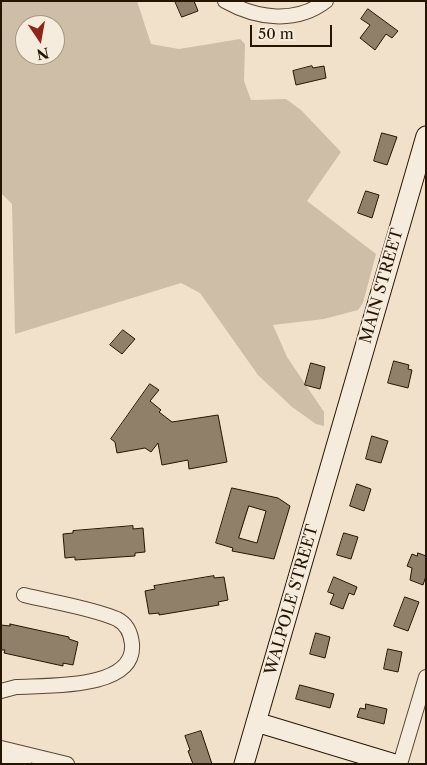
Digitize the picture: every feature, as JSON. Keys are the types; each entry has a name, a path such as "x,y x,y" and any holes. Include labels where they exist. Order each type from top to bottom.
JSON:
{"main road":[{"name":"MAIN STREET","path":"339,436 426,136"},
{"name":"WALPOLE STREET","path":"244,764 339,436"},
{"path":"256,722 395,764"}],"street":[{"path":"225,1 245,12 256,15 286,16 305,15 326,1"},
{"path":"1,691 16,687 106,678 122,670 131,657 132,649 129,632 118,620 24,595"},
{"path":"400,764 426,678"},
{"path":"1,748 67,764"},
{"path":"1,758 24,764"}],"shaded area":[{"path":"1,1 137,1 151,44 179,49 240,39 245,44 244,81 251,100 286,99 301,110 341,152 307,201 376,254 363,303 358,310 324,319 273,325 287,357 324,412 324,426 316,424 292,407 258,375 200,293 181,283 15,334 12,204 1,193"}],"building":[{"path":"175,1 194,1 198,11 182,17"},
{"path":"368,9 398,31 392,38 386,34 375,50 360,38 370,25 361,19"},
{"path":"312,66 313,68 324,66 326,78 296,85 293,71"},
{"path":"382,133 397,137 387,165 374,161"},
{"path":"366,191 379,195 372,218 358,213"},
{"path":"123,330 135,339 122,354 110,345"},
{"path":"394,361 409,365 408,369 412,370 408,388 388,383"},
{"path":"311,363 325,367 320,389 305,385"},
{"path":"150,384 159,390 150,401 161,410 159,412 172,422 218,415 227,462 189,469 188,460 162,465 158,443 151,452 145,448 117,453 115,442 111,439"},
{"path":"372,436 388,441 381,463 366,459"},
{"path":"357,484 371,489 364,511 350,506"},
{"path":"232,488 278,498 290,506 274,559 232,551 233,548 216,543","holes":["249,506 266,511 257,543 239,538"]},
{"path":"133,526 133,529 143,528 145,552 135,553 135,556 75,560 75,557 65,558 63,534 73,533 73,531"},
{"path":"344,533 358,537 351,559 337,555"},
{"path":"418,553 426,556 426,576 423,585 410,580 412,568 407,566 412,554 417,556"},
{"path":"214,576 214,578 224,577 228,600 218,602 219,605 159,615 159,613 149,614 145,591 155,589 154,586"},
{"path":"334,577 357,587 354,595 349,593 343,609 330,604 334,594 328,592"},
{"path":"405,597 419,602 408,631 394,626"},
{"path":"10,624 69,637 69,639 78,642 73,665 63,663 63,666 4,653 5,650 1,650 1,625 10,626"},
{"path":"316,633 330,637 325,658 310,654"},
{"path":"388,649 402,652 398,672 384,669"},
{"path":"300,685 334,694 330,708 296,699"},
{"path":"366,704 387,709 384,724 357,717 360,708 365,709"},
{"path":"201,731 212,764 193,764 188,751 190,750 185,736"}]}
